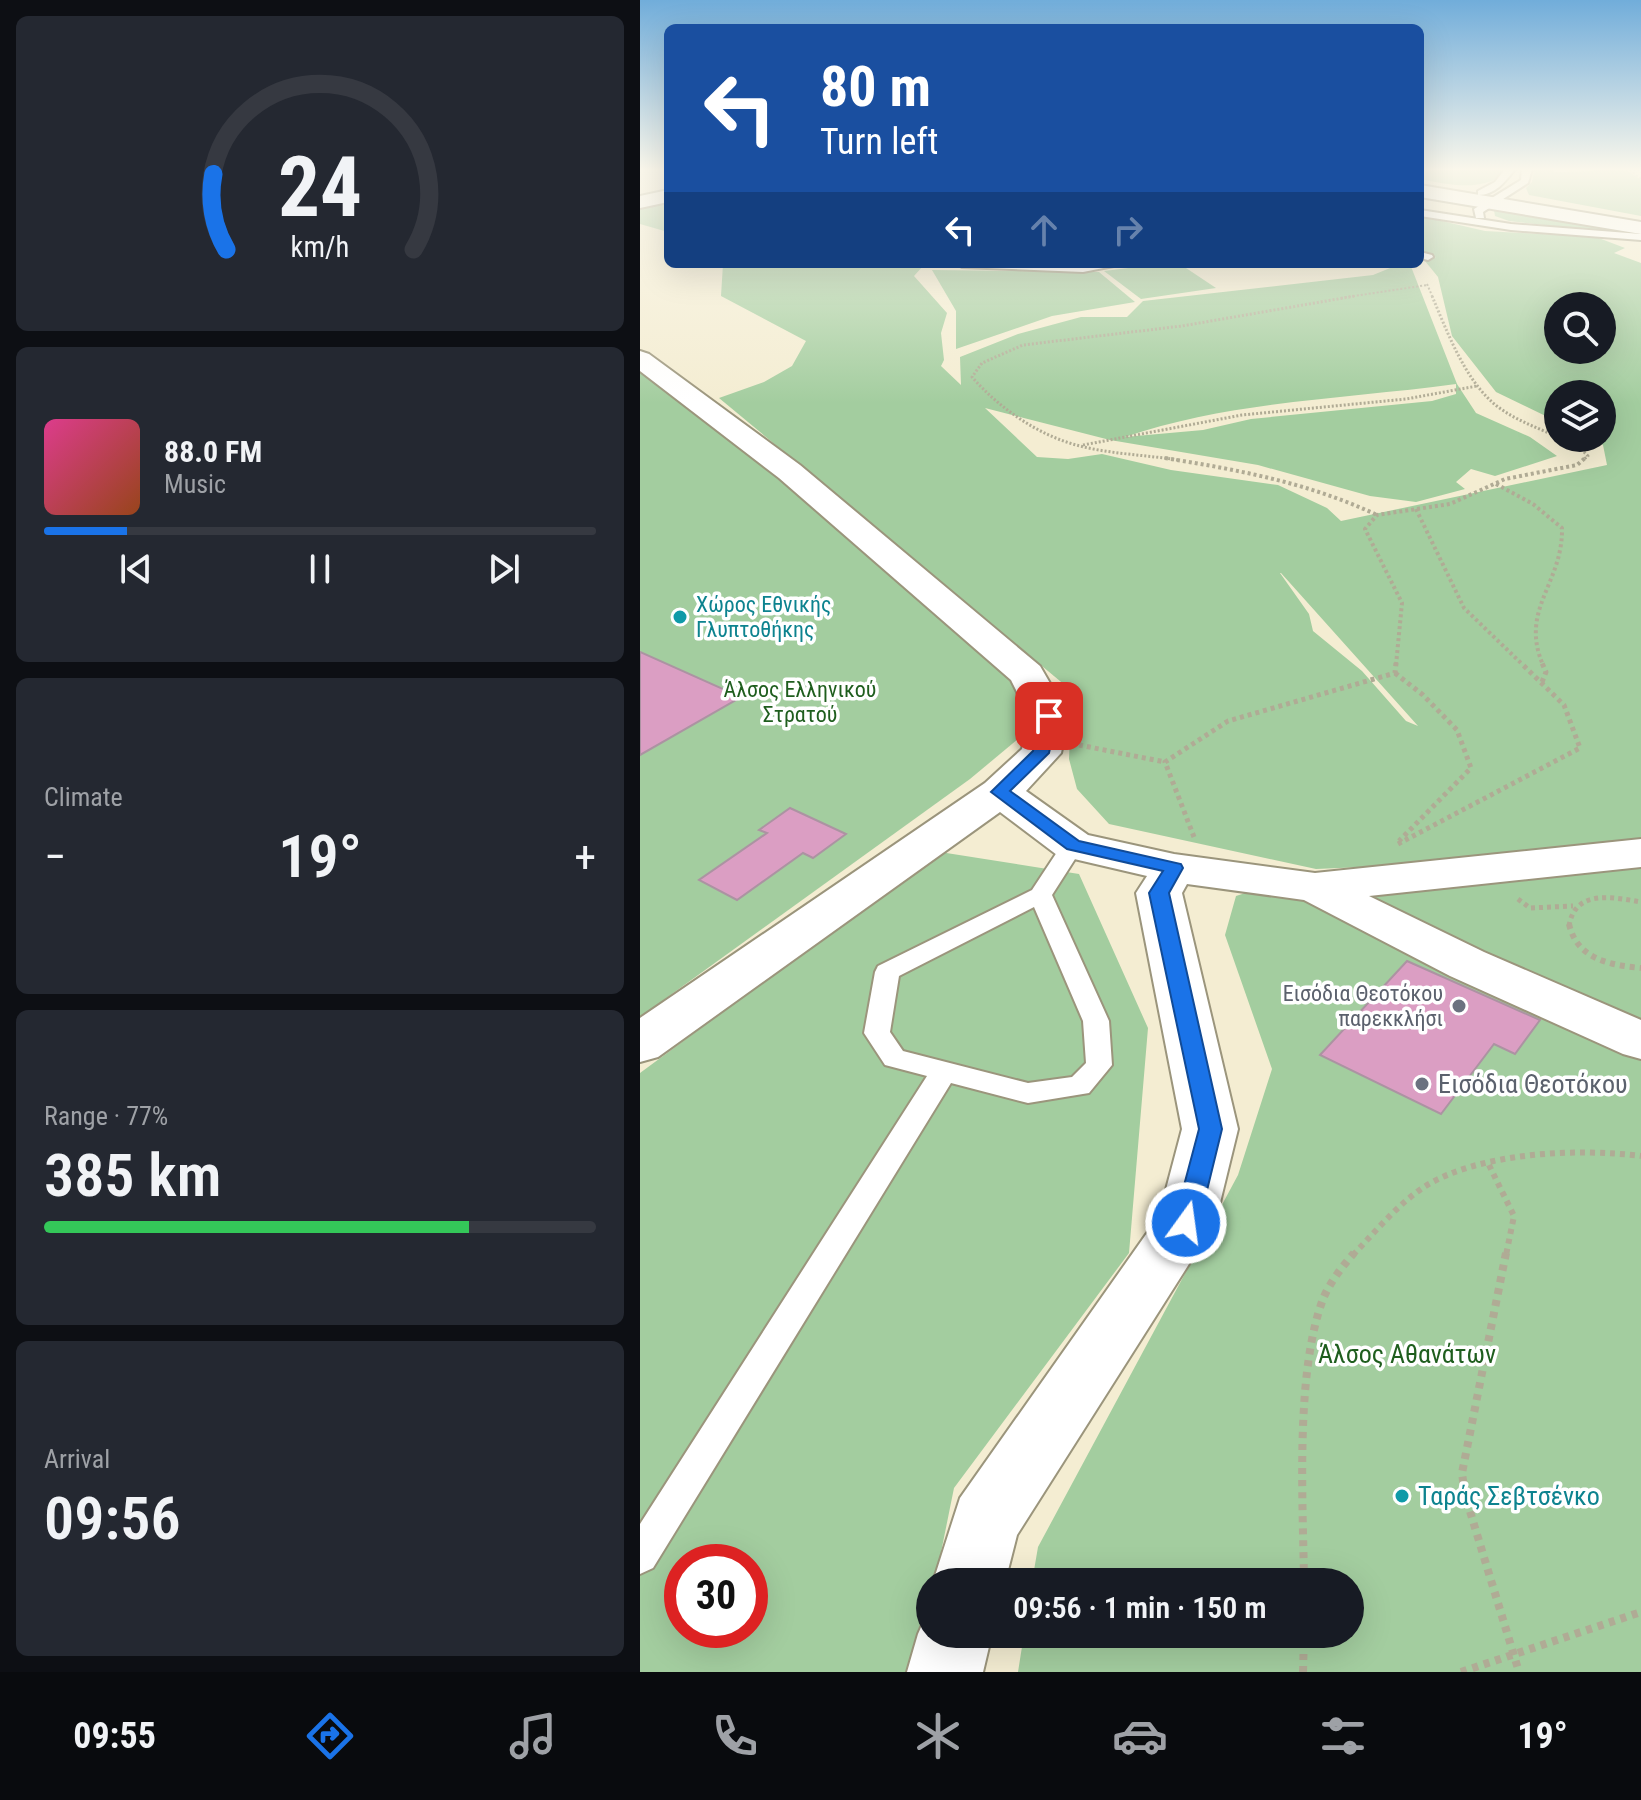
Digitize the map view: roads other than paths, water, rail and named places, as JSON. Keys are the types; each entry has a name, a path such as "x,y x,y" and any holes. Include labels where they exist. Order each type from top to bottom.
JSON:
{"street":[{"path":"640,359 679,386 797,480 1027,674 1049,716 1041,753 1000,792 640,1044"},
{"path":"1000,792 1073,845 1191,870 1315,887 1641,853"},
{"path":"973,1568 985,1522 1186,1223 1210,1129 1159,893 1191,870"},
{"path":"1315,887 1467,964 1641,1041"},
{"path":"945,1672 951,1648"}],"lane":[{"path":"1059,268 1090,268"},
{"path":"1040,895 1096,1021 1099,1065 1080,1086 1028,1093 894,1058 877,1033 887,972 1040,895 1073,845"},
{"path":"640,1556 944,1072"}],"place":[{"name":"Χώρος Εθνικής Γλυπτοθήκης","path":"680,617"},
{"name":"Εισόδια Θεοτόκου παρεκκλήσι","path":"1459,1006"},
{"name":"Εισόδια Θεοτόκου","path":"1422,1084"},
{"name":"Ταράς Σεβτσένκο","path":"1402,1496"}],"park label":[{"name":"Άλσος Ελληνικού Στρατού","path":"800,702"},
{"name":"Άλσος Αθανάτων","path":"1407,1354"}]}
